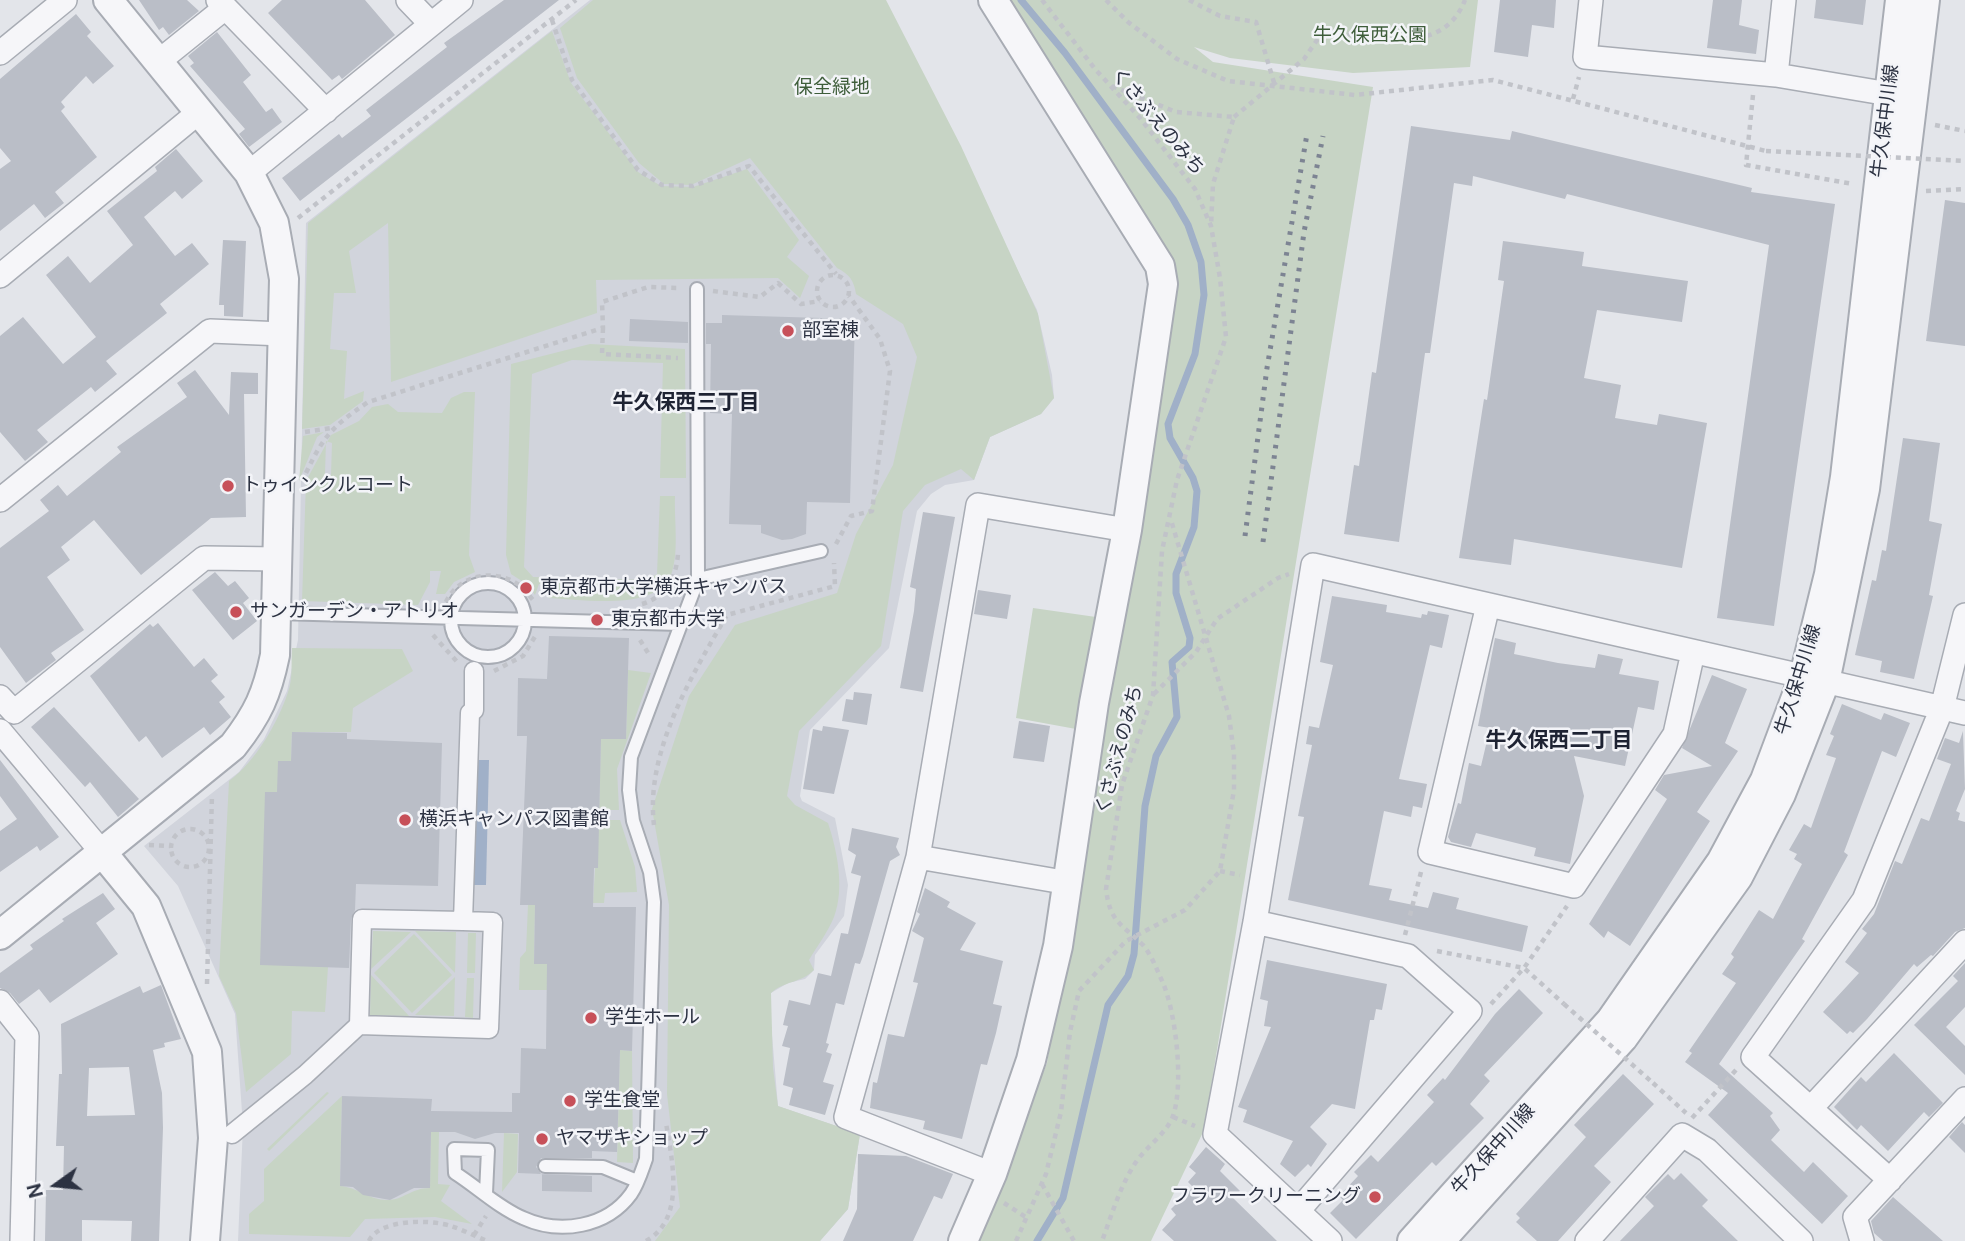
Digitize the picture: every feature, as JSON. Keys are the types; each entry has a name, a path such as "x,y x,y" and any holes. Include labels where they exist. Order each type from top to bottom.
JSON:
{"street":[{"path":"0,53 65,0"},
{"path":"0,935 233,746 253,721 267,693 275,655 283,334 281,251 267,205 249,173 107,0"},
{"path":"408,0 430,24"},
{"path":"249,173 461,0"},
{"path":"962,1241 992,1174 1031,1060 1058,946 1094,703 1127,530 1162,295 1162,275 1154,257 993,0"},
{"path":"1591,0 1585,57 1771,85 1889,94"},
{"path":"1771,85 1784,0"},
{"name":"牛久保中川線","path":"1412,1241 1611,1020 1721,862 1815,679 1845,477 1900,0"},
{"name":"牛久保中川線","path":"1440,1241 1623,1038 1738,877 1781,794 1815,679 1865,489 1925,0"},
{"path":"159,62 221,4 326,111"},
{"path":"0,276 199,112"},
{"path":"0,500 210,331 283,334"},
{"path":"992,1174 846,1117 918,857 978,505 1127,530"},
{"path":"0,698 14,712 204,558 279,559"},
{"path":"1330,1241 1215,1135 1255,922 1313,565 1965,713"},
{"path":"1488,605 1430,852 1574,886 1675,734 1693,652"},
{"path":"1890,1180 1753,1057 1864,901 1942,708 1965,615"},
{"path":"463,921 470,713 474,709 474,671"},
{"path":"0,731 146,906 206,1052 213,1138 205,1241"},
{"path":"918,857 1069,883"},
{"path":"232,1134 305,1075 359,1025 489,1029 493,922 362,919 359,1025"},
{"path":"1255,922 1401,950 1470,1012 1298,1211"},
{"path":"1811,1108 1965,942"},
{"path":"0,1002 27,1036 22,1241"},
{"path":"1862,1241 1855,1217 1965,1099"},
{"path":"1587,1241 1682,1135 1707,1150 1801,1241"}],"lane":[{"path":"486,1193 522,1218 566,1227 596,1222 621,1206 637,1181 646,1159 654,902 649,872 633,821 629,790 631,757 698,579 696,289"},
{"path":"698,579 821,551"},
{"path":"491,583 505,587 517,595 526,620 520,639 510,650 497,657 482,658 460,646 453,634 450,618 461,595 473,586 491,583"},
{"path":"277,613 680,624"},
{"path":"545,1166 603,1167 637,1181"}],"path":[{"path":"293,222 576,0"},
{"name":"くさぶえのみち","path":"1042,0 1195,189 1211,226 1226,337 1177,480 1171,519 1162,551 1153,695 1122,786 1107,889 1108,906 1117,924 1143,946 1166,989 1175,1025 1178,1066 1173,1117 1137,1161 1119,1192 1102,1241"},
{"path":"1106,0 1128,22 1177,60 1228,81 1355,95 1493,80 1766,150 1965,161"},
{"path":"1189,0 1220,16 1256,22 1275,86"},
{"path":"1211,226 1213,184 1234,117 1275,86 1304,59 1324,30 1411,41 1433,34 1454,20 1465,0"},
{"path":"552,20 572,80 638,170 662,185 692,186 749,166 836,274 849,285 849,296 880,339 890,371 872,511 850,516 836,542 835,586 727,615 682,692 657,770 653,810 656,837"},
{"path":"1109,85 1176,113 1234,117"},
{"path":"1740,92 1754,94 1771,85"},
{"path":"1754,94 1746,165 1865,186"},
{"path":"1927,124 1965,131"},
{"path":"1868,160 1870,148"},
{"path":"1918,192 1965,189"},
{"path":"820,301 819,283 827,275 836,274"},
{"path":"679,369 678,356 602,354 602,302 648,287 696,289 760,297 778,283 802,304 820,301 836,307 849,296"},
{"path":"304,477 322,440 332,428 368,402 603,328"},
{"path":"304,432 332,428"},
{"name":"くさぶえのみち","path":"1016,1241 1042,1183 1061,1112 1070,1032 1079,991 1103,963 1133,938 1185,910 1220,871 1234,790 1234,754 1229,716 1171,519"},
{"path":"632,606 649,602 671,583 676,573 678,547"},
{"path":"1153,695 1196,652 1217,619 1278,578 1313,565"},
{"path":"435,604 445,604 450,592 461,583 481,576 497,576 515,582 536,603"},
{"path":"537,633 550,634"},
{"path":"631,636 646,645 651,668 659,682"},
{"path":"207,989 212,786"},
{"path":"170,846 180,832 193,829 204,835 209,848"},
{"path":"154,845 170,846"},
{"path":"170,846 175,860 186,867 200,864 209,848"},
{"path":"1430,852 1423,861 1401,950 1524,968 1692,1118 1744,1061 1753,1057"},
{"path":"1470,1012 1485,1011 1524,968 1573,898 1574,886"},
{"path":"646,1241 655,1236 672,1208 672,1160 664,1110"},
{"path":"1042,1183 1074,1241"},
{"path":"369,1241 377,1230 386,1226 432,1223 449,1225 487,1241"}],"shaded area":[{"name":"東京都市大学","path":"590,0 885,0 1037,310 1052,375 1054,398 1041,414 990,437 974,480 945,485 931,494 917,511 889,648 810,730 800,796 802,801 835,818 848,885 844,916 815,955 814,970 805,979 788,983 771,993 770,1011 778,1106 860,1134 848,1209 820,1241 238,1241 243,1126 235,1014 178,886 144,846 239,772 264,739 287,691 298,640 306,223"}],"green space":[{"name":"保全緑地","path":"593,0 886,0 961,146 1038,314 1054,398 1041,414 990,437 974,480 961,469 925,485 903,511 881,646 799,731 787,796 795,805 828,823 837,857 839,894 832,923 809,960 814,970 771,993 773,1068 778,1106 860,1134 848,1209 820,1241 655,1241 680,1207 667,1094 669,905 652,809 689,696 735,625 837,593 856,534 893,465 917,357 903,324 856,294 850,278 837,268 750,158 691,185 664,184 639,163 577,78 560,28"},
{"name":"牛久保西公園","path":"1008,0 1478,0 1470,67 1353,73 1230,58 1194,47 1213,62 1373,87 1204,1130 1151,1241 976,1241 1047,1063 1176,270 1088,124"},
{"path":"552,31 571,83 638,172 661,186 693,187 747,169 799,240 787,257 809,276 800,298 778,278 596,280 597,313 391,382 388,223 349,251 356,293 334,293 330,349 347,351 344,399 364,391 363,401 330,425 302,429 308,223"},
{"path":"590,344 685,349 686,478 660,478 663,363 572,360 532,374 524,567 533,577 647,580 657,574 660,496 675,496 676,544 672,572 664,585 652,594 636,599 598,601 548,598 547,584 539,584 535,595 528,585 511,574 506,555 511,364"},
{"path":"464,392 475,392 469,555 475,572 454,582 445,594 436,594 441,571 430,571 430,582 418,605 302,601 306,481 326,444 325,474 331,475 332,443 327,441 331,435 359,421 372,407 388,404 398,412 442,413 451,398"},
{"path":"324,432 317,437 299,481 303,436"},
{"path":"1033,608 1096,617 1076,729 1016,718"},
{"path":"292,648 402,649 413,671 353,708 351,732 292,732 291,761 277,792 265,792 328,967 325,1012 292,1011 291,1054 246,1092 236,1013 219,976 229,781 256,753 284,704 290,687"},
{"path":"628,670 651,673 617,769 619,810 599,810 601,739 626,739"},
{"path":"598,820 620,820 635,867 637,892 605,893 604,903 593,903"},
{"path":"528,905 535,905 534,963 547,964 547,990 519,990 520,958 526,951"},
{"path":"373,931 411,932 371,969"},
{"path":"415,931 456,932 455,973"},
{"path":"468,933 476,933 475,973 467,973"},
{"path":"414,934 452,975 412,1013 374,973"},
{"path":"371,975 409,1016 370,1015"},
{"path":"455,977 454,1016 415,1015"},
{"path":"467,978 474,978 473,1018 465,1017"},
{"path":"620,1050 632,1051 633,1163 617,1162"},
{"path":"329,1093 269,1151 267,1149"},
{"path":"342,1096 340,1186 387,1200 430,1188 431,1132 439,1132 438,1184 450,1185 441,1201 472,1224 435,1217 365,1219 350,1237 249,1234 249,1214 264,1201 264,1169"},
{"path":"504,1133 518,1134 517,1172 502,1192"}],"water":[{"path":"473,760 489,760 486,885 470,885"}],"building":[{"path":"139,0 187,0 199,11 169,35 163,27 159,30"},
{"path":"282,0 365,0 395,35 342,79 339,75 332,80 268,13"},
{"path":"504,0 559,0 300,201 282,178 339,134 342,138 371,116 366,110 447,47 444,43"},
{"path":"1500,0 1556,0 1554,28 1532,25 1528,57 1494,52"},
{"path":"1713,0 1742,0 1739,25 1759,30 1756,54 1707,48"},
{"path":"1816,0 1866,0 1863,25 1814,18"},
{"path":"76,14 91,32 87,36 114,66 93,84 86,76 61,102 65,107 61,111 97,157 55,192 64,203 45,218 34,204 0,231 0,169 11,161 0,148 0,79"},
{"path":"217,32 251,75 243,82 266,112 272,108 282,122 249,147 239,134 245,129 190,66 194,63 188,56"},
{"path":"1411,126 1510,140 1512,131 1752,188 1751,192 1835,204 1774,626 1717,618 1769,245 1567,194 1565,199 1473,176 1472,186 1454,183 1430,353 1425,353 1399,542 1344,534 1354,465 1359,466 1372,372 1376,373"},
{"path":"176,149 203,181 182,199 175,191 144,217 175,256 192,243 209,264 160,304 167,313 106,361 117,374 95,392 91,387 37,430 48,442 25,461 0,432 0,336 23,317 63,364 96,337 46,275 68,256 90,283 133,245 107,211 157,171 155,167"},
{"path":"1945,200 1965,203 1965,346 1926,341"},
{"path":"223,240 246,241 243,317 224,316 224,305 219,305"},
{"path":"1503,241 1584,252 1582,266 1688,281 1682,322 1597,310 1584,378 1621,385 1615,418 1657,425 1659,414 1707,423 1682,568 1514,539 1511,565 1459,558 1484,399 1487,400 1504,281 1498,280"},
{"path":"722,315 855,319 850,503 807,502 806,534 792,539 782,540 761,533 761,525 729,524 732,414 710,413 711,344 706,344 706,323 722,323"},
{"path":"630,319 688,322 688,343 629,341"},
{"path":"195,370 229,415 231,372 258,373 258,394 244,394 246,517 211,518 141,575 94,520 61,547 70,560 47,577 84,630 51,653 56,660 26,683 0,647 0,548 49,511 40,500 58,485 67,496 121,452 117,447 187,397 177,383"},
{"path":"1903,438 1940,443 1929,521 1942,524 1929,595 1933,596 1914,679 1880,672 1882,661 1855,655 1872,580 1876,581 1882,550 1886,551"},
{"path":"923,512 955,517 923,692 900,688 914,611 916,589 910,587"},
{"name":"サンガーデン・アトリオ","path":"215,572 228,586 235,581 249,598 243,603 257,621 233,640 192,590"},
{"path":"978,590 1011,595 1007,619 974,614"},
{"path":"1332,596 1387,605 1386,612 1421,618 1422,614 1427,615 1428,611 1449,615 1442,648 1430,645 1399,779 1427,784 1422,808 1413,806 1411,817 1384,811 1369,885 1392,889 1389,900 1428,908 1433,892 1459,898 1456,909 1528,926 1522,952 1288,900 1304,817 1298,816 1312,745 1306,744 1309,726 1319,728 1333,665 1320,662"},
{"path":"158,623 194,667 204,658 218,675 211,681 225,697 219,702 231,717 210,735 204,727 162,758 146,736 139,742 90,676 150,624 153,627"},
{"path":"549,636 629,638 626,739 601,739 598,868 594,868 593,907 636,907 632,1051 620,1050 617,1152 592,1151 592,1158 541,1158 536,1167 541,1174 518,1173 519,1133 495,1133 475,1139 455,1132 431,1132 430,1188 414,1188 390,1200 363,1195 353,1187 340,1186 342,1096 432,1099 431,1111 512,1112 512,1093 520,1093 521,1048 546,1049 547,964 534,964 535,905 520,905 527,736 517,736 518,678 547,679"},
{"path":"1495,638 1516,643 1514,654 1558,663 1595,668 1598,654 1623,659 1619,674 1659,681 1654,710 1638,707 1625,766 1574,756 1584,796 1570,864 1534,856 1536,848 1476,833 1471,847 1451,842 1448,837 1458,803 1461,804 1469,763 1481,766 1490,728 1478,726"},
{"path":"1712,675 1747,689 1725,743 1738,751 1697,812 1710,821 1630,946 1608,931 1604,938 1589,924 1667,799 1655,790 1664,775 1712,766 1682,748"},
{"path":"854,692 872,694 867,725 842,721 846,699 853,700"},
{"path":"1842,704 1881,720 1884,713 1910,723 1896,757 1882,751 1844,852 1848,855 1802,939 1805,941 1719,1064 1773,1113 1770,1116 1780,1130 1771,1140 1804,1172 1813,1162 1848,1196 1822,1224 1708,1115 1728,1093 1685,1062 1692,1053 1689,1051 1736,983 1722,974 1734,957 1731,954 1759,910 1773,919 1802,864 1794,859 1797,854 1789,850 1804,824 1811,828 1836,758 1826,755 1834,736 1830,734"},
{"path":"54,707 139,799 118,817 90,782 85,787 31,727"},
{"path":"1019,721 1050,726 1044,762 1013,758"},
{"path":"823,726 849,730 834,794 803,789 813,729 822,731"},
{"path":"1963,731 1965,789 1956,811 1960,813 1958,820 1965,822 1965,928 1955,932 1933,956 1917,967 1914,964 1867,1019 1853,1033 1850,1031 1847,1034 1823,1012 1859,973 1845,962 1867,933 1862,929 1874,914 1895,861 1902,864 1921,818 1929,821 1951,764 1937,759 1945,738 1959,743"},
{"path":"292,732 347,733 347,739 442,743 438,886 356,884 349,968 260,965 265,792 277,792 278,761 291,761"},
{"path":"0,760 59,837 40,851 37,846 0,872 0,831 17,819 0,796"},
{"path":"852,828 899,838 896,847 900,855 890,861 863,956 860,964 855,963 844,1005 836,1003 826,1043 829,1044 826,1052 832,1054 823,1082 834,1085 825,1115 789,1105 793,1088 783,1085 790,1048 782,1046 788,1026 783,1025 789,1000 810,1005 818,973 831,976 841,933 848,934 861,876 851,873 856,855 848,850"},
{"path":"925,888 950,902 947,907 976,923 960,950 1003,961 993,1004 1002,1006 996,1033 987,1065 981,1064 962,1139 923,1129 925,1121 870,1108 873,1082 877,1083 888,1034 904,1037 918,983 913,982 924,938 912,931 920,914 917,912"},
{"path":"103,893 115,909 96,923 118,954 50,1003 39,989 19,1004 10,993 0,988 0,973 33,949 30,945 64,921 62,919"},
{"path":"1267,960 1387,984 1382,1010 1376,1009 1374,1020 1370,1020 1355,1109 1332,1104 1310,1127 1327,1144 1311,1167 1308,1164 1295,1177 1280,1164 1293,1141 1243,1122 1247,1110 1238,1107 1271,1027 1264,1026 1268,1001 1260,999"},
{"path":"1965,963 1965,1007 1946,1027 1965,1046 1965,1075 1914,1025 1958,981 1953,976"},
{"path":"161,985 181,1039 164,1043 165,1047 153,1050 162,1093 159,1241 131,1241 132,1221 82,1220 82,1241 45,1241 46,1190 63,1190 64,1146 56,1146 59,1074 62,1074 61,1024 140,986 143,993","holes":["129,1067 135,1115 87,1116 89,1068"]},
{"path":"1519,989 1543,1013 1484,1075 1490,1081 1470,1104 1484,1118 1436,1166 1432,1162 1356,1239 1330,1213 1343,1200 1339,1196 1358,1176 1354,1172 1371,1155 1378,1162 1434,1102 1427,1095 1443,1078 1445,1080 1495,1014"},
{"path":"1894,1053 1943,1103 1929,1117 1924,1112 1888,1151 1861,1125 1857,1130 1834,1107 1861,1077 1866,1082"},
{"path":"1623,1074 1654,1104 1594,1166 1611,1182 1558,1241 1537,1241 1516,1222 1520,1218 1516,1214 1586,1137 1574,1125"},
{"path":"1962,1122 1965,1125 1965,1153 1949,1137"},
{"path":"1206,1147 1225,1164 1220,1171 1240,1191 1233,1198 1277,1241 1174,1241 1162,1230 1176,1215 1171,1209 1193,1187 1188,1182 1196,1173 1189,1167"},
{"path":"858,1154 906,1156 953,1174 942,1199 934,1196 913,1241 843,1241 857,1209"},
{"path":"1681,1173 1708,1200 1702,1206 1738,1241 1620,1241 1654,1206 1645,1197 1668,1174 1674,1180"},
{"path":"542,1174 592,1176 592,1192 542,1191"},
{"path":"1893,1197 1943,1241 1883,1241 1874,1233 1871,1221"}],"waterway":[{"path":"1021,0 1065,53 1173,199 1188,225 1201,262 1204,295 1195,354 1168,424 1170,438 1193,478 1197,491 1194,527 1176,574 1176,593 1190,638 1189,647 1172,662 1177,717 1156,756 1145,806 1134,954 1128,976 1108,1005 1063,1198 1037,1241"}],"railway":[{"path":"1245,536 1267,368 1307,134"},
{"path":"1263,542 1304,232 1323,136"}],"place":[{"name":"部室棟","path":"788,331"},
{"name":"トゥインクルコート","path":"228,486"},
{"name":"東京都市大学横浜キャンパス","path":"526,588"},
{"name":"サンガーデン・アトリオ","path":"236,612"},
{"name":"東京都市大学","path":"597,620"},
{"name":"横浜キャンパス図書館","path":"405,820"},
{"name":"学生ホール","path":"591,1018"},
{"name":"学生食堂","path":"570,1101"},
{"name":"ヤマザキショップ","path":"542,1139"},
{"name":"フラワークリーニング","path":"1375,1197"}],"district":[{"name":"牛久保西三丁目","path":"686,403"},
{"name":"牛久保西二丁目","path":"1559,741"}]}
